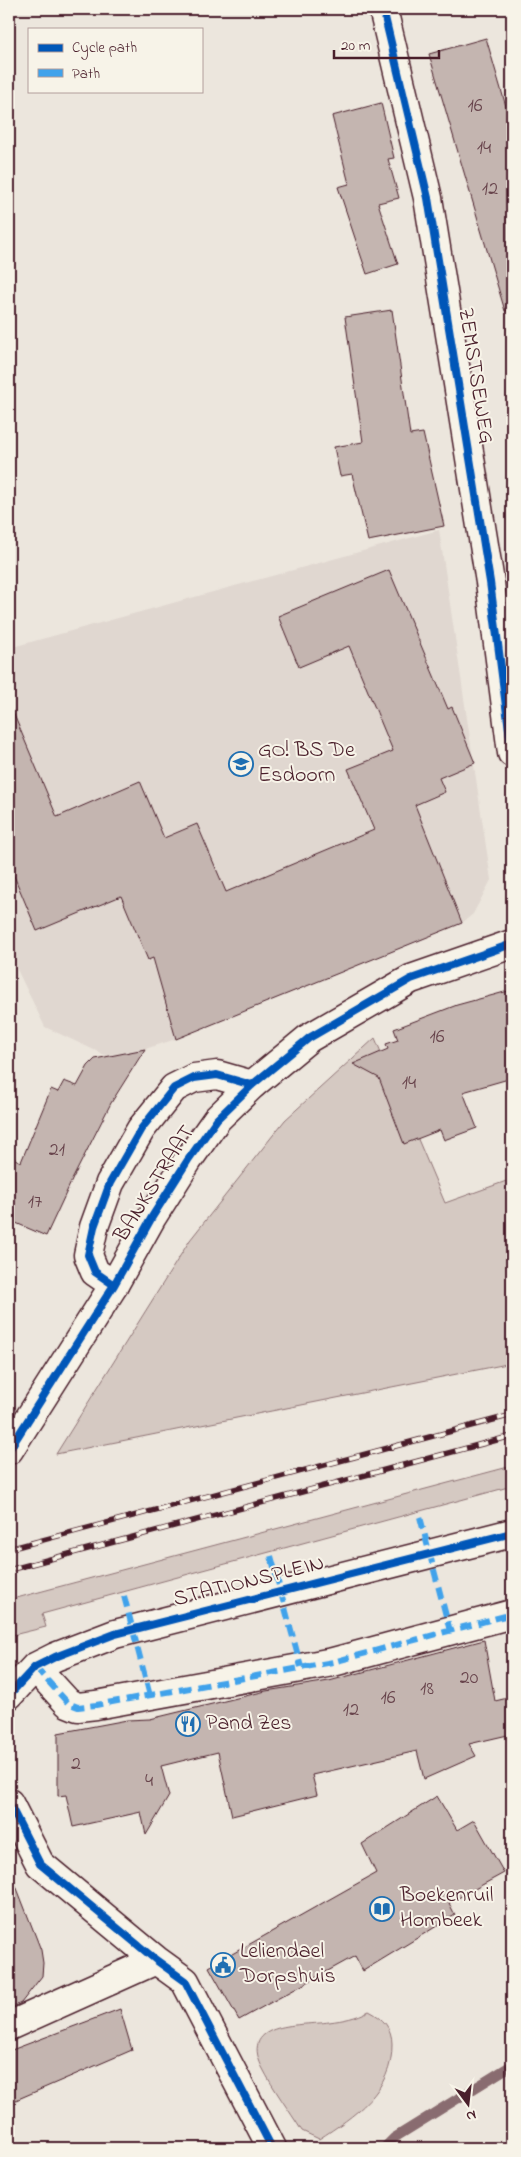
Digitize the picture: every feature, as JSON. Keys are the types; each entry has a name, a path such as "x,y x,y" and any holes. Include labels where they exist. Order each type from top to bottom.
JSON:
{"street":[{"name":"ZEMSTSEWEG","path":"383,9 428,198 490,582 512,753"},
{"name":"BANKSTRAAT","path":"9,1450 114,1285 152,1216 217,1119 252,1085 309,1038 411,979 512,944"},
{"name":"BANKSTRAAT","path":"114,1285 95,1272 88,1255 94,1227 110,1183 141,1129 174,1088 194,1078 218,1075 252,1085"},
{"name":"STATIONSPLEIN","path":"9,1696 36,1667 54,1657 115,1634 512,1533"},
{"path":"36,1667 68,1703 78,1707 96,1705 333,1662 512,1614"},
{"path":"9,1803 40,1864 156,1960 185,1981 272,2148"},
{"path":"9,2026 156,1960"}],"shaded area":[{"name":"GO! BS De Esdoorn","path":"439,530 491,880 473,914 462,923 176,1039 145,1049 109,1057 45,1027 9,953 9,648"},
{"path":"375,1038 445,1203 512,1179 512,1363 56,1454 190,1240 285,1120"},
{"path":"512,1466 512,1486 42,1614 46,1627 9,1636 9,1600"},
{"path":"369,2011 386,2024 392,2038 391,2061 379,2089 358,2111 319,2139 302,2131 262,2067 257,2052 259,2041 266,2033 277,2028 329,2022"}],"building":[{"path":"486,38 512,127 512,310 505,311 429,54"},
{"path":"381,103 394,158 388,159 399,198 378,203 398,264 367,274 338,187 349,184 332,116"},
{"path":"392,310 410,435 423,433 444,526 368,541 352,474 340,476 334,447 363,442 345,317"},
{"path":"389,570 448,709 452,707 475,763 439,778 445,792 415,805 462,923 176,1039 153,958 148,960 121,896 37,931 9,864 9,703 57,817 140,781 164,838 197,824 226,892 374,830 348,769 393,751 349,646 299,667 278,616"},
{"path":"512,990 512,1078 463,1092 477,1128 444,1140 440,1130 404,1144 379,1078 353,1064 388,1049 386,1044 398,1040 394,1029 457,1005"},
{"path":"145,1049 111,1103 46,1236 9,1220 9,1156 21,1162 51,1089 58,1092 64,1081 77,1086 88,1066 95,1059"},
{"path":"484,1640 495,1701 512,1697 512,1734 469,1744 476,1756 424,1779 417,1751 312,1775 317,1795 232,1816 218,1752 161,1766 169,1796 146,1835 141,1812 73,1827 66,1795 58,1796 58,1733 127,1720 150,1719 266,1691 329,1681"},
{"name":"Boekenruil Hombeek","path":"437,1796 457,1830 474,1820 504,1873 449,1903 455,1915 363,1971 355,1956 239,2020 209,1967 376,1873 362,1844"},
{"path":"9,1873 11,1873 41,1950 43,1963 42,1976 21,2003 9,2009"},
{"path":"120,2009 132,2050 9,2103 9,2051"}],"waterway":[{"path":"384,2148 394,2138 512,2065"}],"railway":[{"path":"9,1549 512,1415"},
{"path":"9,1570 512,1436"}],"marked path":[{"path":"420,1517 450,1631"},
{"path":"271,1556 301,1667"},
{"path":"124,1596 150,1696"},
{"path":"35,1667 68,1703 78,1707 333,1662 512,1614"}],"cycle path":[{"path":"383,9 428,198 490,582 512,753"},
{"path":"9,1450 114,1285 152,1217 188,1160 217,1119 252,1085 309,1038 411,979 512,944"},
{"path":"114,1285 95,1272 88,1255 94,1227 110,1183 141,1129 174,1088 194,1078 217,1075 252,1085"},
{"path":"9,1695 35,1667 55,1657 115,1634 512,1533"},
{"path":"9,1803 40,1864 156,1960 185,1981 272,2148"}],"place":[{"name":"GO! BS De Esdoorn","path":"241,764"},
{"name":"Pand Zes","path":"188,1724"},
{"name":"Boekenruil Hombeek","path":"382,1909"},
{"name":"Leliendael Dorpshuis","path":"223,1965"}]}
